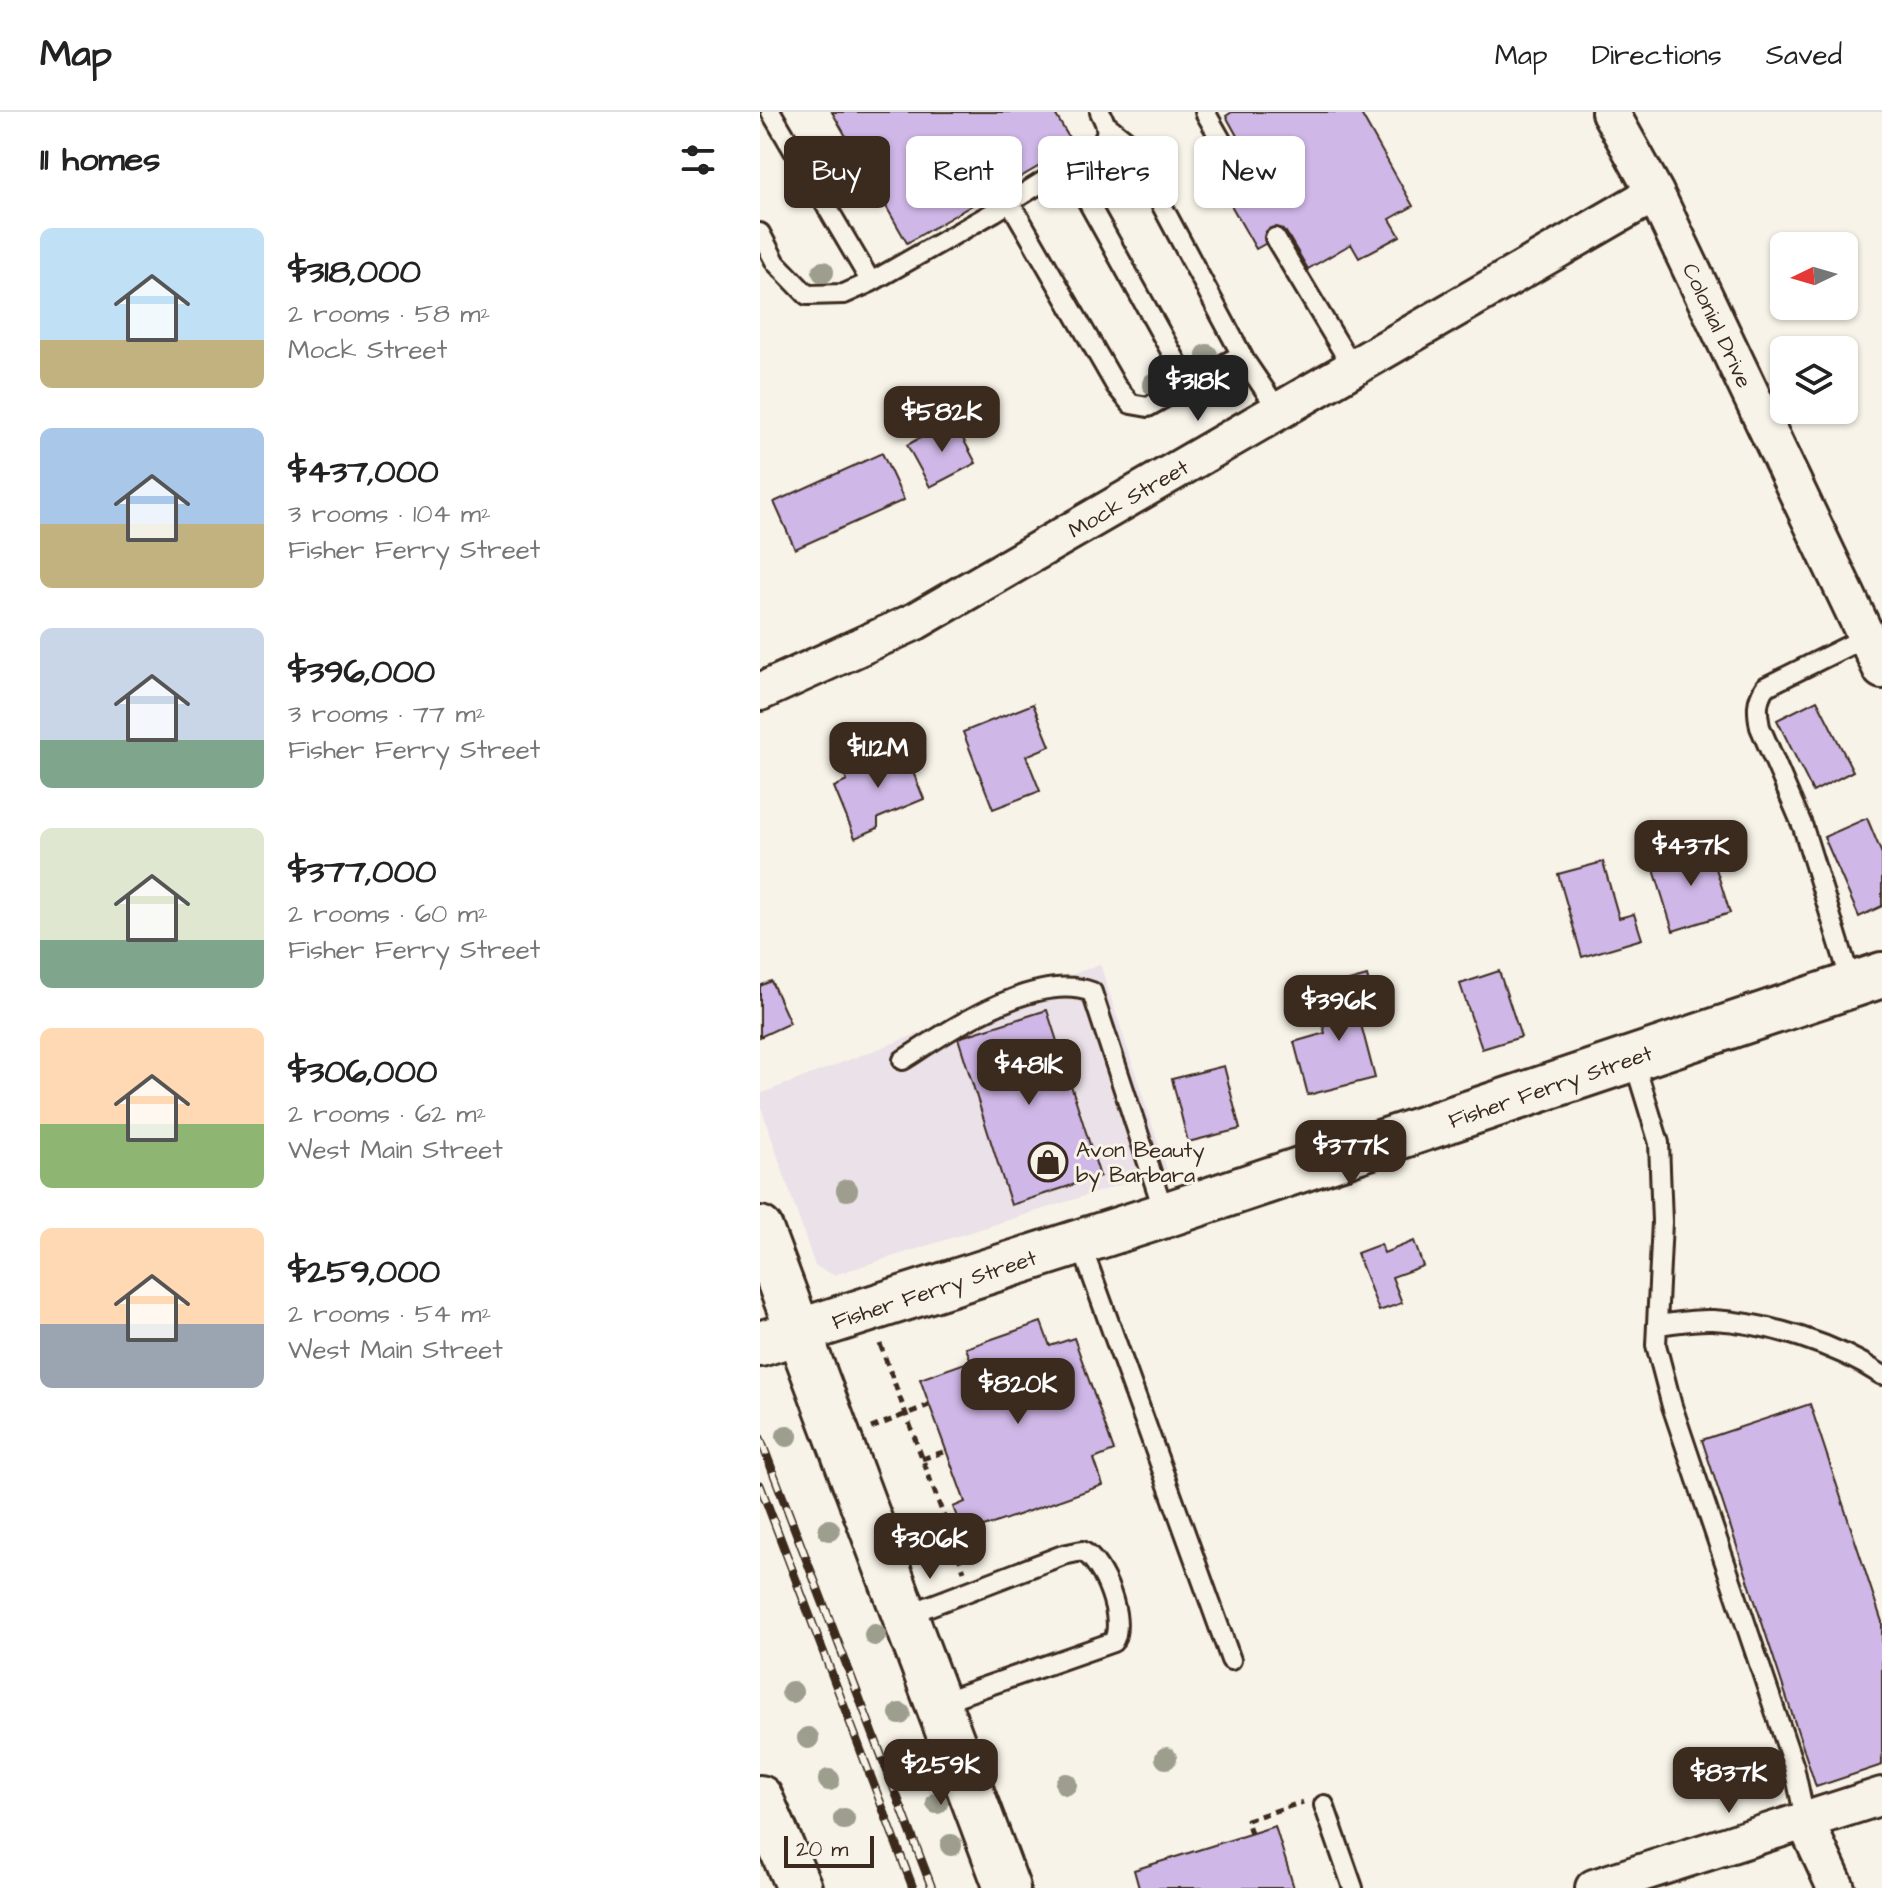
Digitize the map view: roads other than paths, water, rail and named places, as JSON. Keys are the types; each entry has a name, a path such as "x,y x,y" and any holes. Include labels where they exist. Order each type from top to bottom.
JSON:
{"street":[{"name":"Colonial Drive","path":"1610,112 1655,193 1882,670"},
{"name":"Mock Street","path":"760,692 916,621 1655,193"},
{"name":"Fisher Ferry Street","path":"779,1339 1165,1215 1867,980"},
{"path":"760,1229 779,1339 906,1615 1007,1888"},
{"path":"1594,1888 1806,1823 1882,1796"},
{"path":"760,1798 799,1888"},
{"path":"1806,1823 1836,1888"}],"lane":[{"path":"771,112 871,282"},
{"path":"1205,112 1219,136"},
{"path":"1104,119 1128,142 1245,361 1279,411"},
{"path":"760,233 776,263 807,295 844,294 871,282 1000,208"},
{"path":"1013,208 1116,386 1131,404 1148,407 1228,359 1245,361"},
{"path":"1091,208 1189,384"},
{"path":"1275,238 1353,368"},
{"path":"1866,637 1765,687 1758,698 1757,711 1760,727 1867,980"},
{"path":"903,1060 960,1023 1003,1003 1064,988 1092,992 1165,1215"},
{"path":"1633,1058 1659,1143 1662,1222 1656,1345 1672,1406 1794,1767 1806,1823"},
{"path":"1080,1242 1231,1660"},
{"path":"1657,1325 1712,1320 1808,1338 1858,1359 1882,1375"},
{"path":"906,1615 1082,1551 1098,1564 1119,1622 1113,1642 938,1703"},
{"path":"1324,1805 1353,1888"}],"railway":[{"path":"760,1438 932,1888"},
{"path":"760,1485 913,1888"}],"place":[{"name":"Avon Beauty by Barbara","path":"1048,1162"}]}
